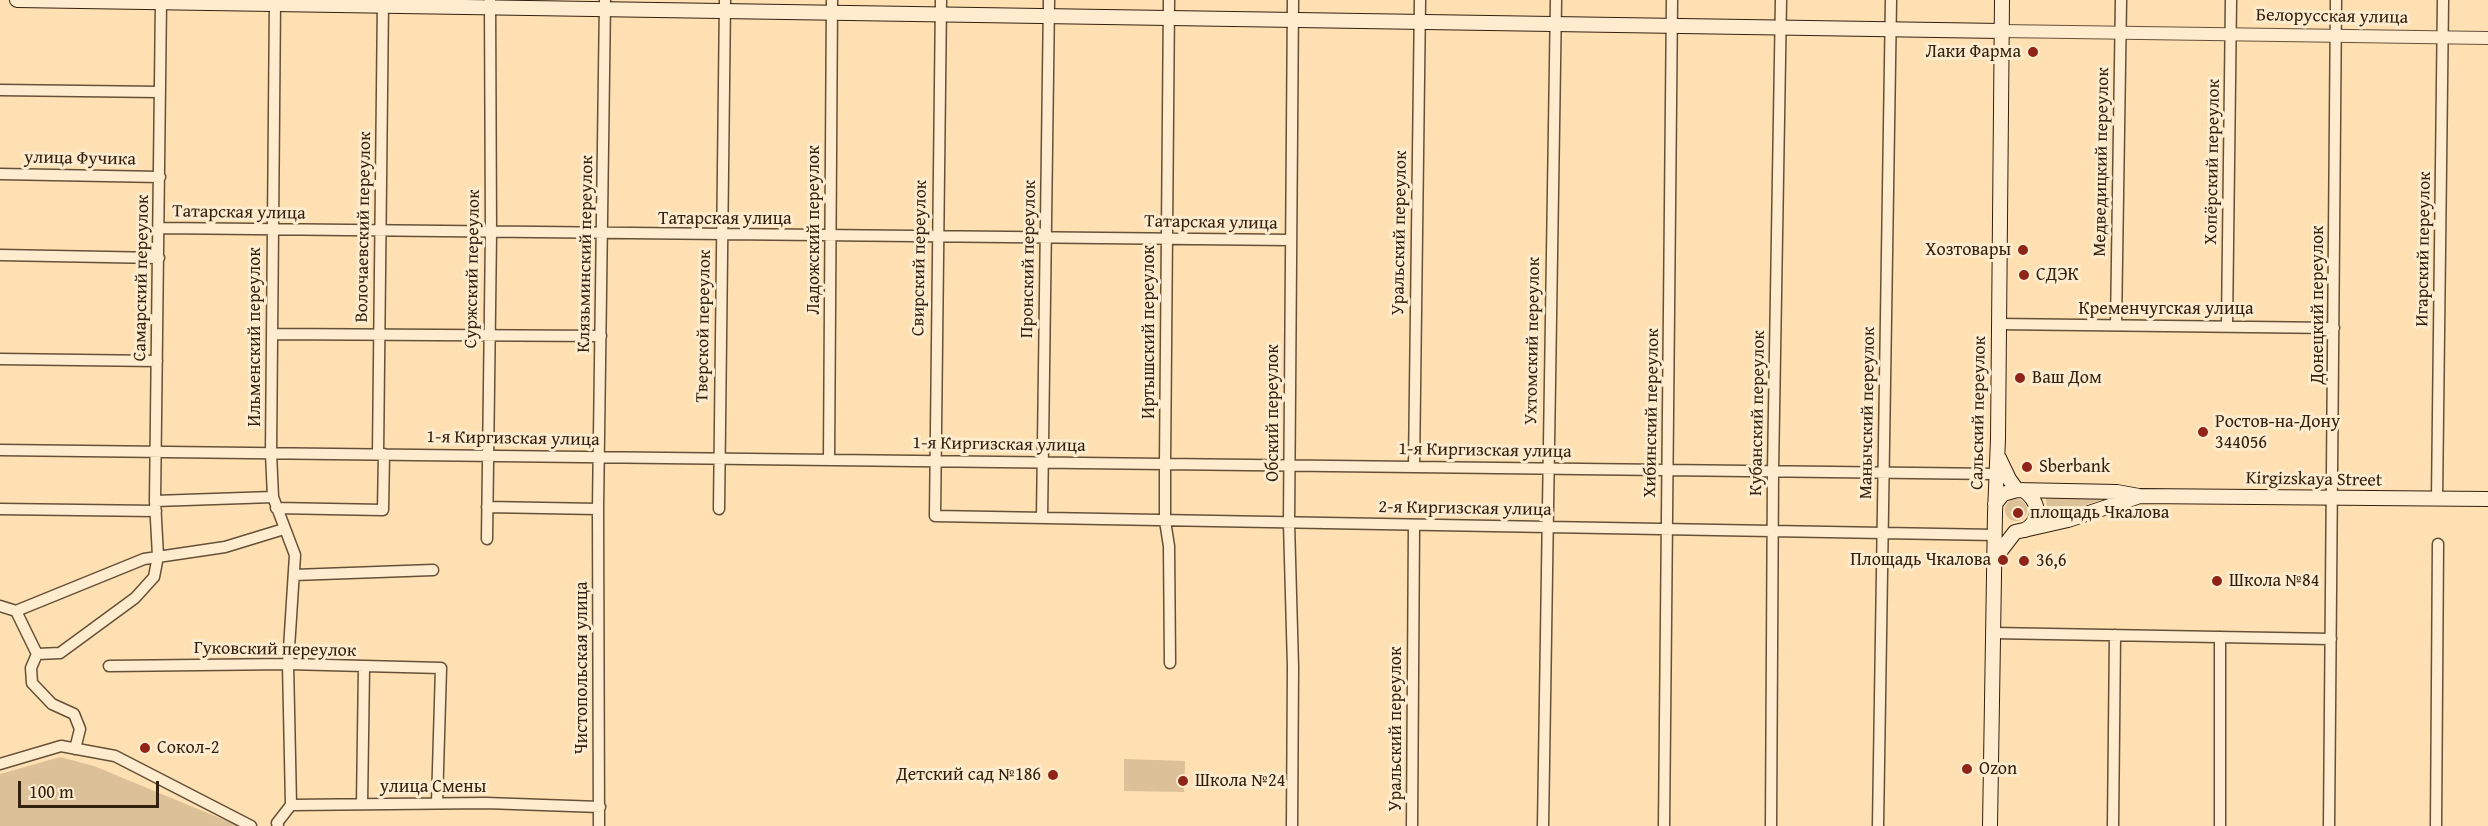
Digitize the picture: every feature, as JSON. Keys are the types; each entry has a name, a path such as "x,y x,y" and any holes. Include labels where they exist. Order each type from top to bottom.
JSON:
{"main road":[{"name":"Белорусская улица","path":"16,0 941,7 1049,16 2001,31"},
{"name":"Сальский переулок","path":"1990,826 1995,508 1998,455 2002,0"},
{"path":"1994,559 2019,531 2035,520 2037,509 2033,498 2009,479 1998,455"},
{"name":"Kirgizskaya Street","path":"2020,490 2116,492 2139,496 2488,500"},
{"path":"2019,531 2001,526 1995,508 2003,494 2020,490"},
{"name":"Kirgizskaya Street","path":"2019,531 2068,520 2139,496"}],"street":[{"name":"Пронский переулок","path":"1042,518 1049,0"},
{"name":"Иртышский переулок","path":"1169,0 1165,521 1169,546 1170,663"},
{"name":"Обский переулок","path":"1292,826 1293,667 1289,523 1293,0"},
{"name":"Уральский переулок","path":"1414,466 1420,0"},
{"name":"Ухтомский переулок","path":"1543,826 1556,0"},
{"name":"Хибинский переулок","path":"1664,826 1672,0"},
{"name":"Кубанский переулок","path":"1772,826 1773,471 1781,0"},
{"name":"Манычский переулок","path":"1878,826 1891,0"},
{"name":"Медведицкий переулок","path":"2116,326 2121,0"},
{"name":"Хопёрский переулок","path":"2227,325 2230,0"},
{"name":"Донецкий переулок","path":"2329,826 2336,0"},
{"name":"Игарский переулок","path":"2437,499 2443,0"},
{"name":"Самарский переулок","path":"158,556 156,452 161,1"},
{"name":"Ильменский переулок","path":"275,2 270,453 275,503 295,555 288,664 291,805"},
{"name":"Волочаевский переулок","path":"275,503 382,510 379,334 383,3"},
{"name":"Суржский переулок","path":"487,539 486,455 491,233 490,4"},
{"name":"Клязьминский переулок","path":"598,509 605,5"},
{"name":"Тверской переулок","path":"720,509 725,6"},
{"name":"Ладожский переулок","path":"829,460 832,7"},
{"name":"Свирский переулок","path":"935,516 941,7"},
{"name":"Белорусская улица","path":"2001,31 2488,38"},
{"path":"0,90 160,92"},
{"name":"улица Фучика","path":"0,174 160,177"},
{"name":"Татарская улица","path":"160,228 1290,240"},
{"path":"0,255 159,258"},
{"name":"Кременчугская улица","path":"1998,324 2334,328"},
{"path":"272,334 601,336"},
{"path":"0,359 157,361"},
{"name":"1-я Киргизская улица","path":"0,450 1997,474"},
{"path":"0,509 275,503"},
{"path":"487,507 598,509"},
{"name":"Чистопольская улица","path":"598,509 599,826"},
{"name":"2-я Киргизская улица","path":"935,516 1995,536"},
{"name":"Уральский переулок","path":"1412,826 1414,525"},
{"path":"0,606 16,611 144,559 225,547 284,529"},
{"path":"2436,826 2438,544"},
{"path":"37,654 60,653 135,598 154,577 158,556"},
{"path":"294,575 433,570"},
{"path":"16,611 37,654 31,668 32,683 52,704 74,714 80,729 75,749"},
{"path":"1993,633 2331,639"},
{"path":"2113,826 2115,635"},
{"path":"2220,637 2220,826"},
{"name":"Гуковский переулок","path":"109,666 288,664 441,668 437,803"},
{"path":"362,804 364,667"},
{"path":"0,764 61,746 116,756 251,826"},
{"name":"улица Смены","path":"291,805 437,803 600,807"},
{"path":"278,826 277,823 291,805"}],"shaded area":[{"path":"2046,498 2107,498 2048,517"},
{"path":"2016,499 2024,502 2027,510 2024,518 2016,521 2008,518 2005,510 2008,502"},
{"path":"60,757 94,766 239,826 0,826 0,774"},
{"path":"1124,759 1185,761 1184,792 1124,791"}],"place":[{"name":"Лаки Фарма","path":"2033,52"},
{"name":"Хозтовары","path":"2023,250"},
{"name":"СДЭК","path":"2024,275"},
{"name":"Ваш Дом","path":"2020,378"},
{"name":"Ростов-на-Дону 344056","path":"2203,432"},
{"name":"Sberbank","path":"2027,467"},
{"name":"площадь Чкалова","path":"2018,513"},
{"name":"Площадь Чкалова","path":"2003,560"},
{"name":"36,6","path":"2024,561"},
{"name":"Школа №84","path":"2217,581"},
{"name":"Сокол-2","path":"145,748"},
{"name":"Ozon","path":"1967,769"},
{"name":"Детский сад №186","path":"1053,775"},
{"name":"Школа №24","path":"1183,781"}]}
